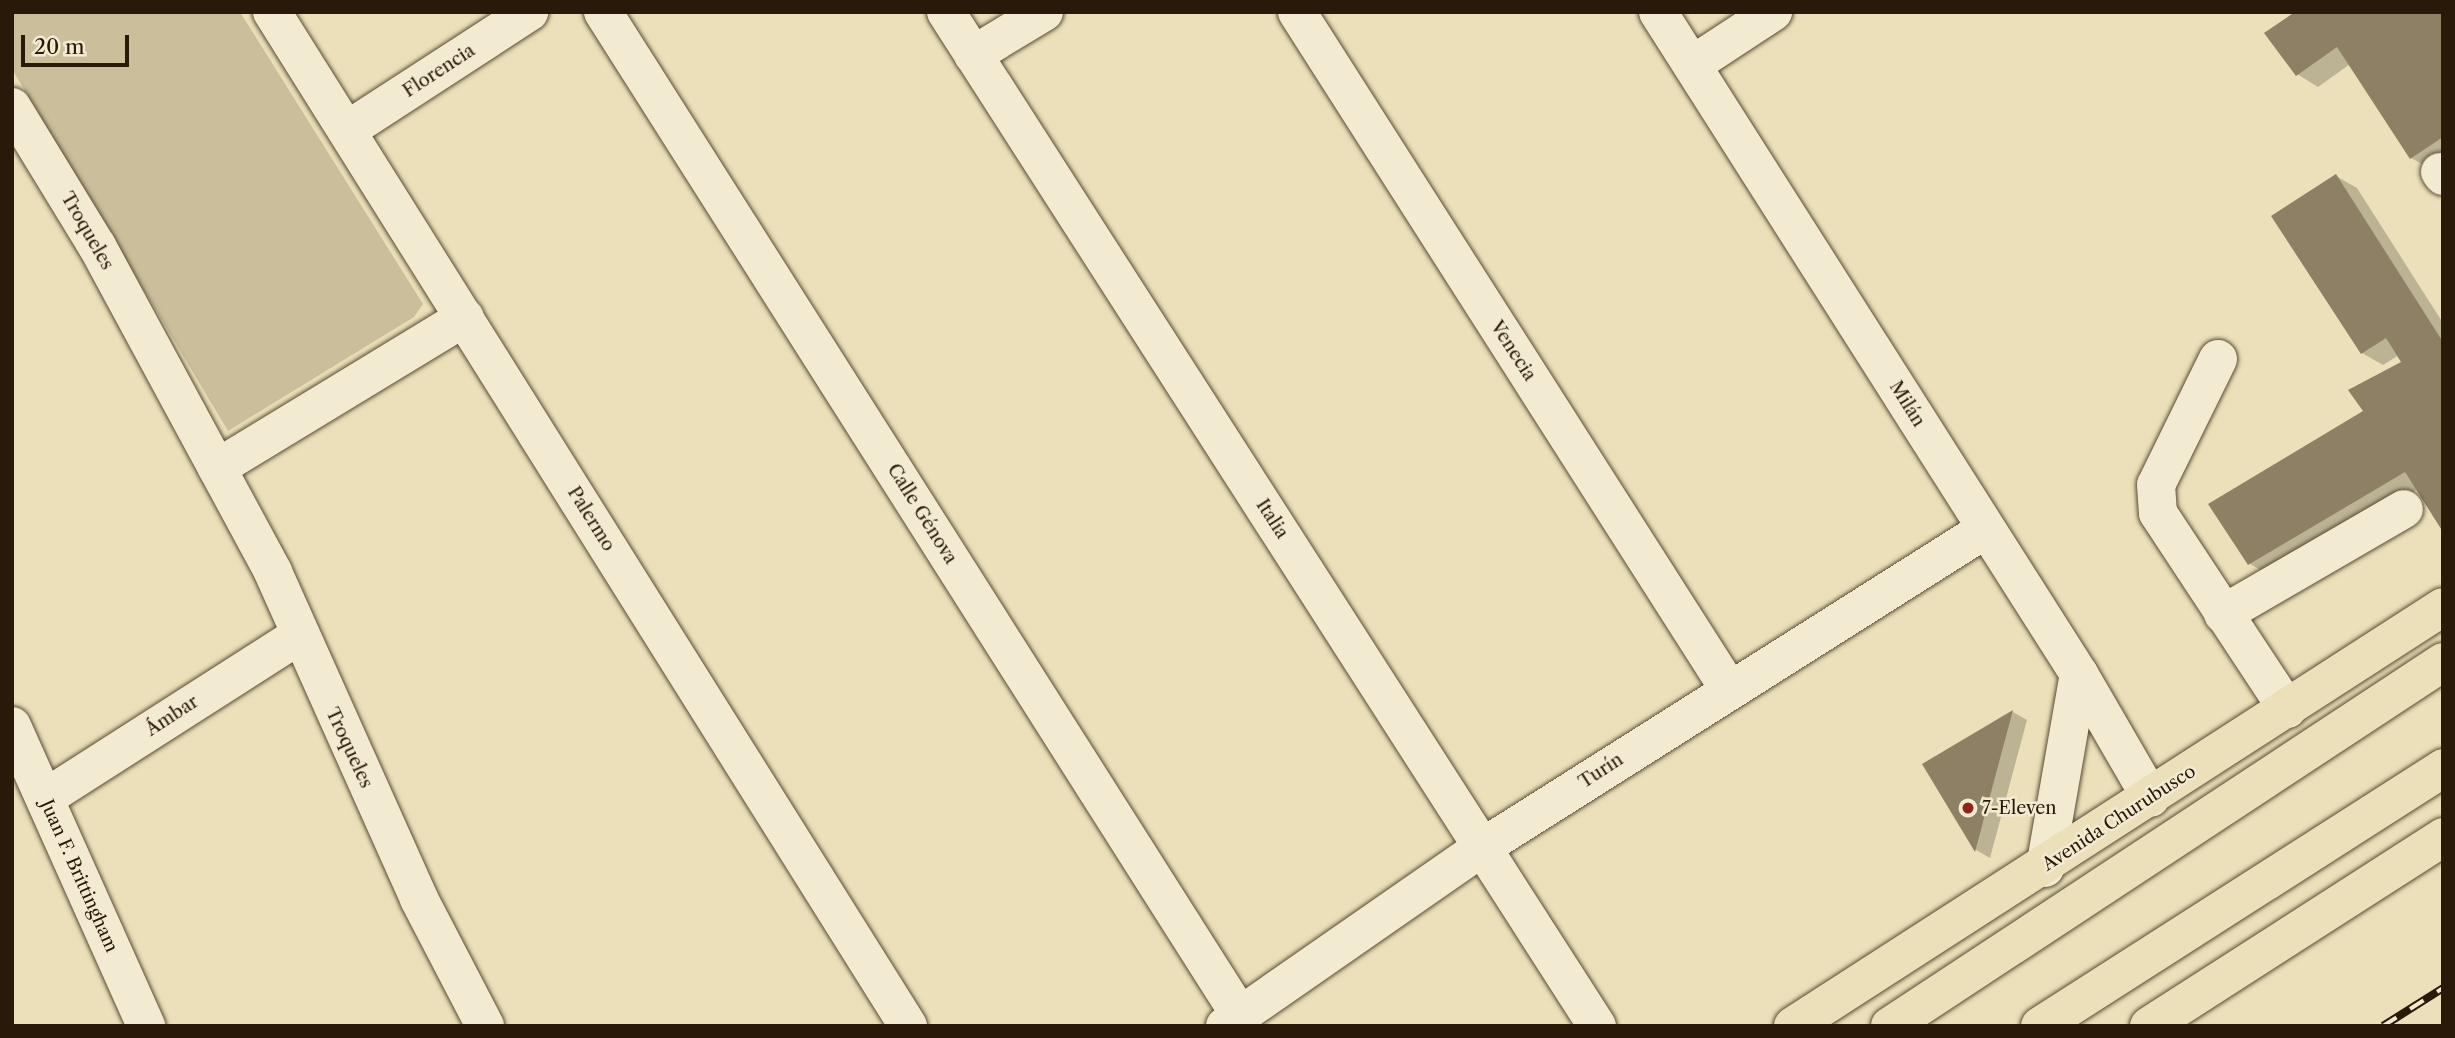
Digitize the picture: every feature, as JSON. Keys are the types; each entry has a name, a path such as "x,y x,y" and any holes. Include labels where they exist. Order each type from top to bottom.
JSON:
{"main road":[{"name":"Avenida Churubusco","path":"1793,1026 2045,868 2443,607"},
{"path":"1890,1026 2443,662"},
{"path":"2040,1026 2443,768"},
{"path":"2149,1026 2443,837"}],"street":[{"name":"Palermo","path":"272,12 349,129 908,1026"},
{"name":"Florencia","path":"349,129 529,12"},
{"name":"Calle Génova","path":"603,12 1233,1021"},
{"name":"Italia","path":"946,12 1597,1026"},
{"path":"973,55 1044,12"},
{"name":"Venecia","path":"1297,12 1729,689"},
{"name":"Milán","path":"1658,12 2079,674 2151,798"},
{"path":"1692,65 1773,12"},
{"name":"Troqueles","path":"12,107 97,246 216,468 300,635 419,899 485,1026"},
{"path":"216,468 465,317"},
{"path":"2218,359 2156,485 2158,513 2287,709"},
{"path":"2223,614 2404,509"},
{"name":"Turín","path":"1233,1021 1483,848 1729,689 1986,529"},
{"name":"Ámbar","path":"45,798 300,635"},
{"path":"2045,868 2079,674"},
{"name":"Juan F. Brittingham","path":"12,726 146,1026"}],"shaded area":[{"path":"12,12 240,12 423,304 414,317 228,431 12,69"}],"building":[{"path":"2295,12 2443,12 2443,137 2410,159 2337,47 2296,76 2264,33"},
{"path":"2336,174 2443,342 2443,532 2405,472 2248,565 2208,504 2363,411 2348,390 2401,362 2386,338 2361,354 2271,216"},
{"name":"7-Eleven","path":"2013,710 1975,852 1922,764"}],"railway":[{"path":"2383,1026 2443,988"}],"place":[{"name":"7-Eleven","path":"1968,808"}]}
